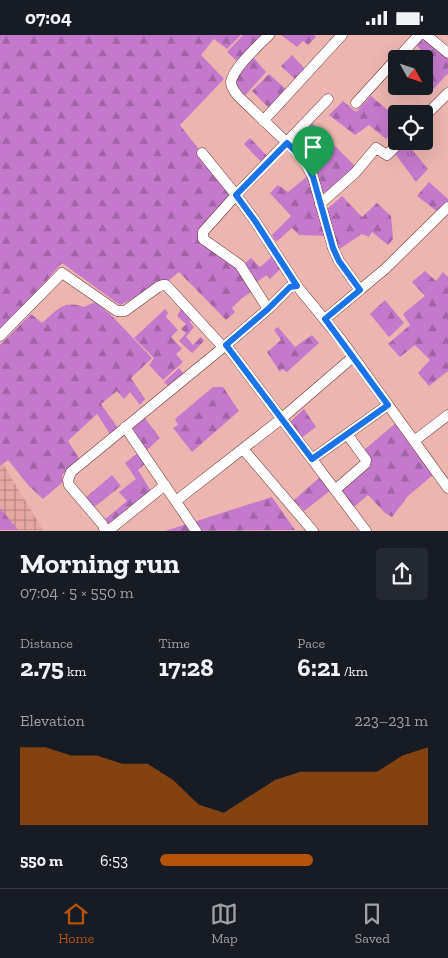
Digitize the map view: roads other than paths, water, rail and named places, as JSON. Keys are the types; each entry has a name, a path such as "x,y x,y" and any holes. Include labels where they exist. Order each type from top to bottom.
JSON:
{"street":[{"path":"268,35 236,71 231,82 232,87 238,96 302,157 309,168 328,235 339,261 360,290"},
{"path":"264,121 342,35"},
{"path":"405,50 419,35"},
{"path":"426,35 448,53"},
{"path":"356,103 388,69"},
{"path":"433,108 448,93"},
{"path":"268,309 240,265 203,239 203,233 236,195 328,99"},
{"path":"320,205 355,173 376,148 387,155 392,150"},
{"path":"202,153 236,195 297,286 325,319 448,488"},
{"path":"325,319 385,269 448,207"},
{"path":"0,336 62,273 121,312 126,311 158,287 166,285 224,346 366,531"},
{"path":"165,485 107,531 69,485 68,480 71,472 268,309 290,287 297,286"},
{"path":"176,501 281,419 353,357"},
{"path":"312,459 388,405"},
{"path":"414,441 448,415"},
{"path":"125,427 196,531"},
{"path":"335,490 365,464 366,460 347,434"},
{"path":"243,449 314,531"}]}
